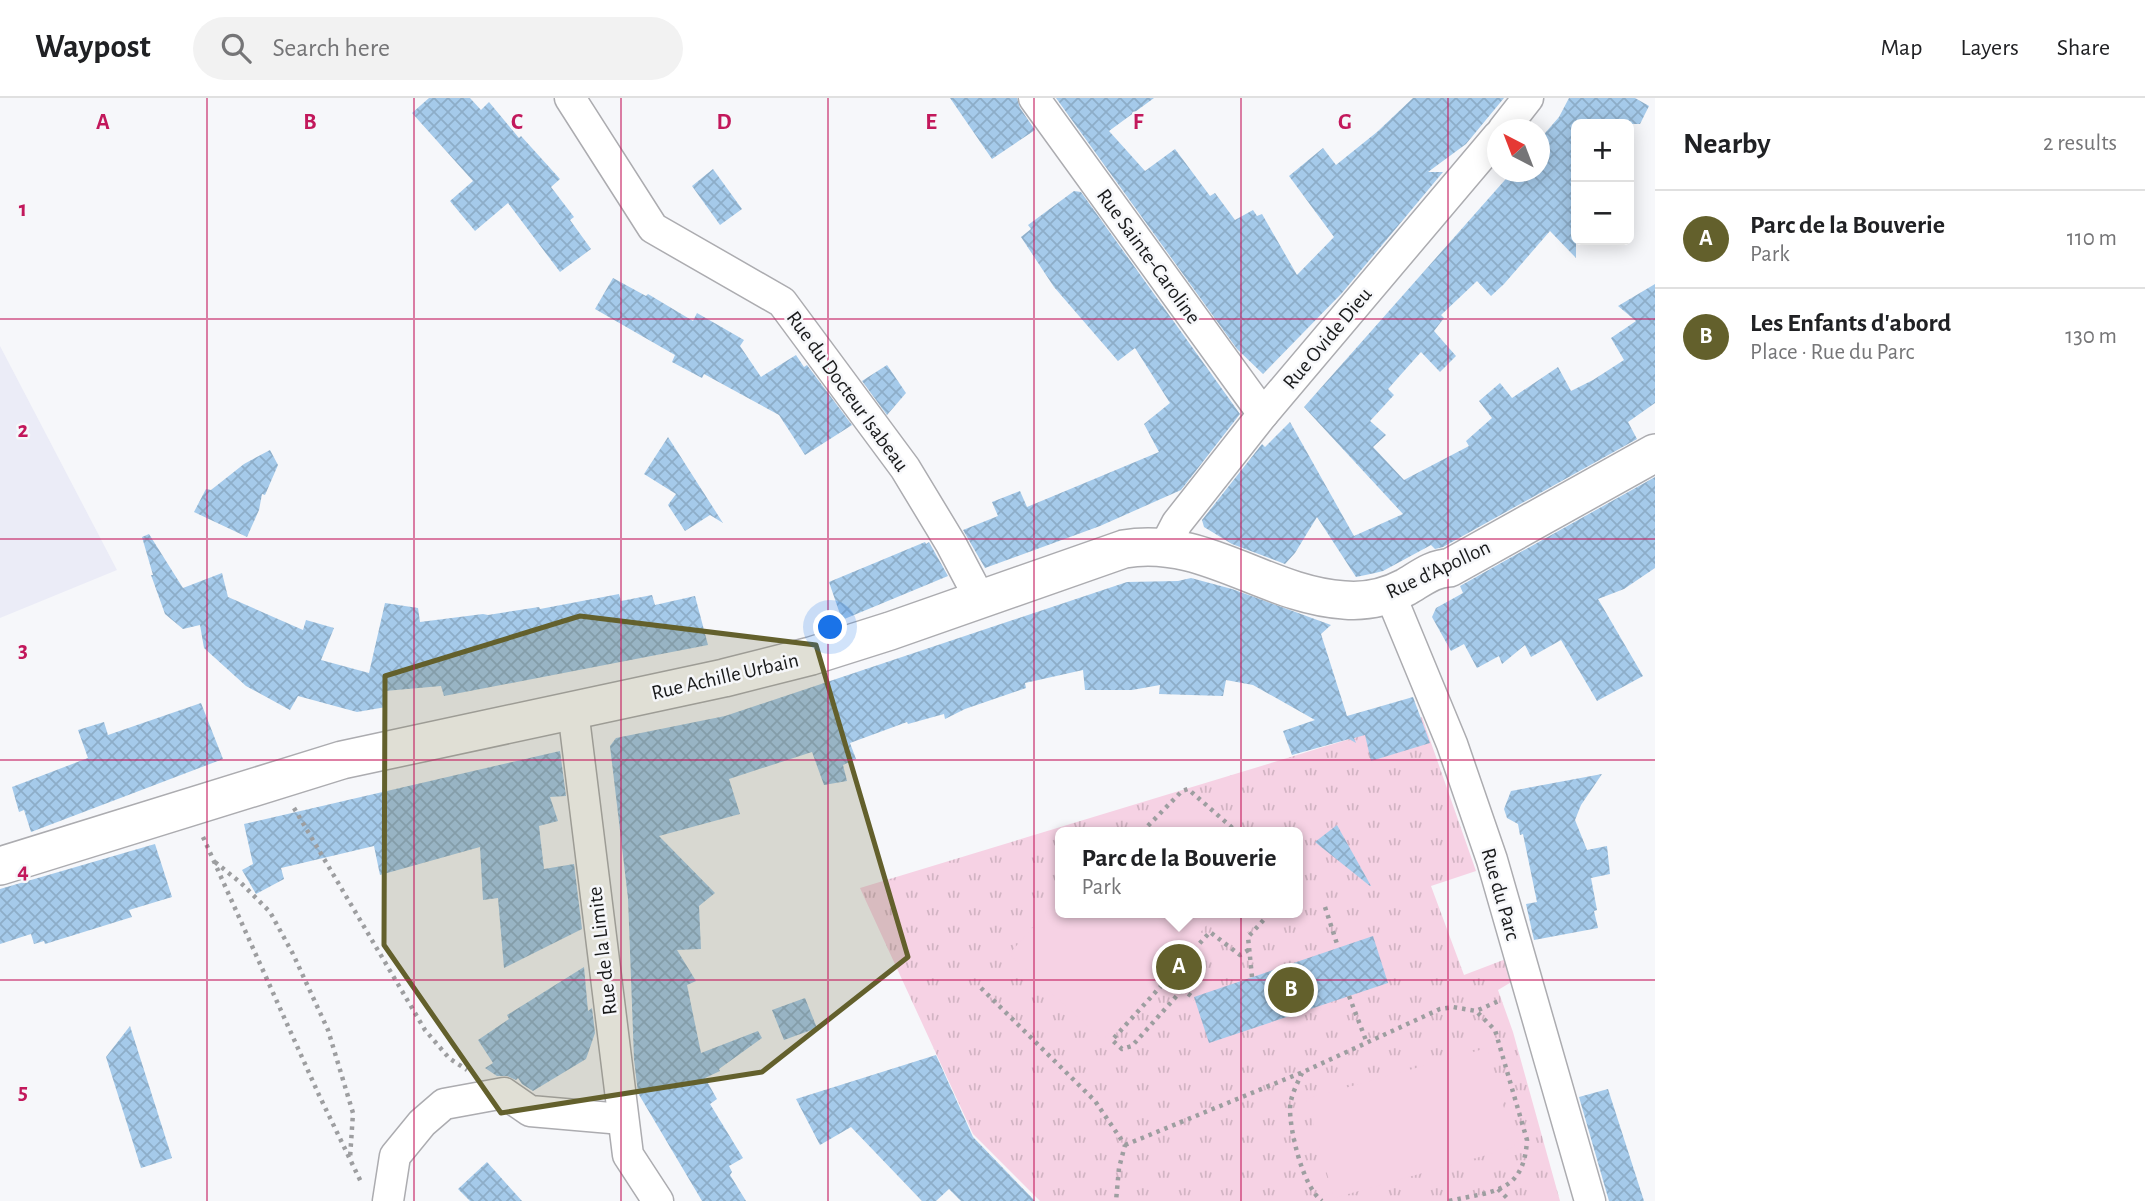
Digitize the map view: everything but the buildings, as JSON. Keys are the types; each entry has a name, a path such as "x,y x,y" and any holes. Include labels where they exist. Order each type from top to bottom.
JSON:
{"street":[{"name":"Rue du Docteur Isabeau","path":"570,98 653,228 782,302 905,468 980,598"},
{"name":"Rue Sainte-Caroline","path":"1034,98 1263,414"},
{"path":"1512,119 1528,98"},
{"name":"Rue Ovide Dieu","path":"1165,546 1177,523 1263,414 1487,148"},
{"name":"Rue d'Apollon","path":"1165,546 1195,552 1276,583 1324,597 1364,601 1390,594 1440,568 1449,568 1655,453"},
{"name":"Rue Achille Urbain","path":"0,866 371,753 724,678 798,659 890,631 1124,549 1165,546"},
{"name":"Rue du Parc","path":"1390,594 1452,744 1493,860 1590,1201"},
{"name":"Rue de la Limite","path":"573,710 622,1119 628,1155 652,1193"},
{"path":"376,1196 395,1156 422,1123 444,1104 505,1093 530,1111 622,1119"}],"path":[{"path":"277,780 425,1030 449,1058 505,1093"},
{"path":"1147,827 1182,791 1188,789 1231,827"},
{"path":"190,807 319,1095 350,1159 376,1196"},
{"path":"214,862 241,883 270,912 322,1017 353,1112 350,1159"},
{"path":"1325,907 1338,947"},
{"path":"1252,977 1248,937 1265,918"},
{"path":"1182,990 1132,1046 1122,1049 1112,1040 1210,932 1240,955 1250,948"},
{"path":"1168,978 1195,999"},
{"path":"981,988 1095,1101 1125,1145 1119,1168 1116,1201"},
{"path":"1349,996 1367,1043"},
{"path":"1125,1145 1303,1072 1440,1009 1453,1007 1476,1011 1501,1000"},
{"path":"1449,1201 1508,1185 1519,1175 1526,1158 1527,1140 1495,1030 1476,1011"},
{"path":"1303,1072 1291,1101 1290,1111 1298,1153 1310,1186 1322,1201"},
{"path":"1498,1189 1510,1201"}],"highlighted area":[{"path":"580,616 816,645 908,957 762,1072 501,1113 384,945 385,676"}],"shaded area":[{"path":"0,346 117,570 0,618"}],"green space":[{"path":"1422,717 1476,871 1431,886 1464,975 1506,959 1513,981 1498,990 1513,1032 1560,1201 1040,1201 973,1134 860,888 1055,829 1055,918 1303,918 1303,827 1060,827"},
{"path":"1186,790 1228,827 1150,827"},
{"path":"1055,903 1055,918 1213,918 1103,1040 1009,954"},
{"path":"1215,918 1261,918 1240,940"},
{"path":"1487,1048 1515,1147 1334,1198 1306,1099"}],"place":[{"name":"Parc de la Bouverie","path":"1179,967"},
{"name":"Les Enfants d'abord","path":"1291,990"}]}
